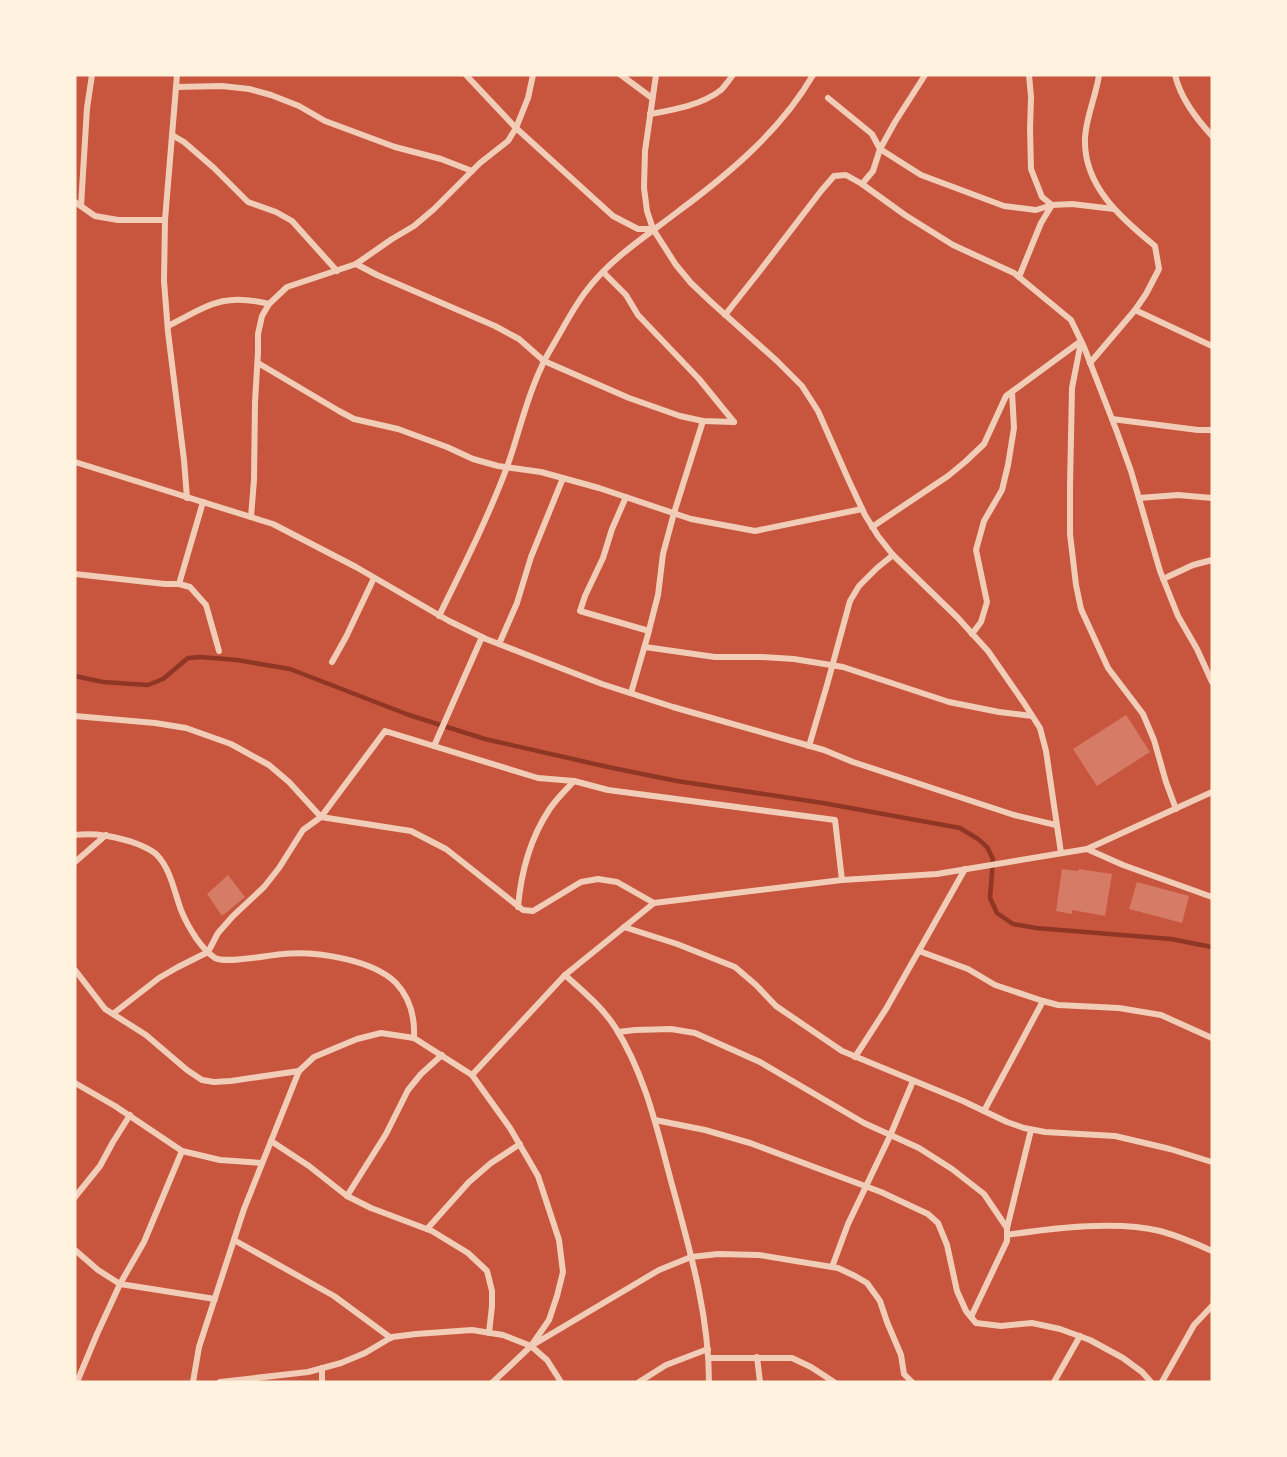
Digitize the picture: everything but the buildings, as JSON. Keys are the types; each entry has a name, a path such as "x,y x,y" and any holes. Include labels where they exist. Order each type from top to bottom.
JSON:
{"street":[{"path":"92,75 78,204 94,216 118,220 165,220"},
{"path":"177,75 165,220 164,281 188,498"},
{"path":"466,75 516,128 613,216 638,228 653,229"},
{"path":"251,517 258,334 262,316 269,304 287,287 356,264 414,226 435,209 480,163 508,141 528,98 533,75"},
{"path":"621,75 652,98"},
{"path":"656,75 645,151 644,188 646,211 653,229 676,265 691,283 802,386 818,411 862,509 878,536 893,555 957,617 988,651 1040,728 1046,752 1061,853"},
{"path":"650,114 690,105 704,99 721,90 733,75"},
{"path":"439,616 471,551 507,467 544,362 587,289 631,246 716,182 773,129 805,89 813,75"},
{"path":"862,184 873,171 880,149 925,75"},
{"path":"1029,75 1032,97 1031,169 1042,197 1052,205"},
{"path":"1090,363 1135,310 1159,269 1155,246 1122,218 1098,188 1087,161 1085,139 1087,124 1099,75"},
{"path":"1175,75 1179,88 1196,118 1212,136"},
{"path":"176,87 222,86 249,89 299,106 325,121 395,147 441,159 472,171"},
{"path":"828,98 872,134 880,149 921,175 1004,206 1036,210 1052,205 1072,204 1115,209"},
{"path":"172,135 184,142 214,168 248,202 276,212 292,221 337,271"},
{"path":"725,315 834,176 846,175 954,245 1014,273 1071,320 1112,419 1163,579 1178,616 1212,682"},
{"path":"1019,277 1041,223 1052,205"},
{"path":"356,264 495,326 519,339 544,362 629,398 680,416 703,421 734,422 699,379 638,315 626,295 603,272"},
{"path":"168,327 214,303 231,299 251,299 269,304"},
{"path":"1135,310 1212,346"},
{"path":"872,527 948,476 984,444 1006,396 1081,341"},
{"path":"1081,341 1072,388 1070,486 1070,534 1080,602 1084,617 1108,668 1143,714 1176,809"},
{"path":"258,363 354,419 398,429 473,459 562,478 691,519 755,531 862,509"},
{"path":"972,634 981,622 987,603 976,550 984,521 1002,490 1008,465 1014,428 1012,392"},
{"path":"1112,419 1212,430"},
{"path":"631,693 658,595 663,554 703,421"},
{"path":"75,462 273,524 439,616 482,637 602,684 809,746 1014,815 1056,825"},
{"path":"499,644 517,603 531,557 562,478"},
{"path":"1139,498 1178,495 1212,498"},
{"path":"626,497 580,611 649,631"},
{"path":"179,584 203,502"},
{"path":"809,746 850,601 859,586 893,555"},
{"path":"1163,579 1193,565 1212,560"},
{"path":"75,574 190,587 206,605 219,651"},
{"path":"332,662 374,578"},
{"path":"434,746 482,637"},
{"path":"645,646 715,657 794,659 833,665 949,702 1032,716"},
{"path":"75,716 186,728 231,744 269,765 289,782 321,817 411,831 446,849 523,910 533,911 581,882 598,879 618,882 654,903"},
{"path":"114,1013 159,978 208,952 218,933 264,887 303,830 321,817 385,731 538,778 574,781 608,790 835,820 842,880"},
{"path":"518,907 520,881 536,833 550,808 574,781"},
{"path":"472,1075 565,975 654,903 842,880 937,874 1087,849 1212,792"},
{"path":"75,862 106,834"},
{"path":"75,835 106,834 133,842 156,854 167,870 190,930 203,948 216,959 233,960 286,953 326,954 364,964 396,983 409,1003 415,1023 414,1038"},
{"path":"1087,849 1123,865 1212,897"},
{"path":"855,1057 965,869"},
{"path":"624,927 677,944 735,967 776,1006 842,1051 1007,1122 1045,1132 1115,1136 1212,1162"},
{"path":"919,951 968,969 995,985 1043,1001 1058,1005 1119,1008 1161,1015 1212,1038"},
{"path":"75,970 105,1009 146,1035 202,1080 231,1081 299,1071"},
{"path":"565,975 594,1000 618,1032 642,1082 655,1120 692,1257 706,1328 710,1382"},
{"path":"984,1111 1043,1001"},
{"path":"618,1032 671,1029 695,1033 760,1062 864,1123 919,1149 952,1169 984,1194 1007,1232"},
{"path":"193,1382 199,1347 244,1209 299,1071 314,1057 357,1039 381,1033 414,1038 472,1075 510,1128 538,1176 559,1240 563,1272 549,1320 531,1346 502,1379 493,1382"},
{"path":"347,1196 386,1134 408,1090 442,1054"},
{"path":"832,1267 848,1224 890,1136 913,1081"},
{"path":"75,1083 130,1115 182,1151 220,1160 262,1163"},
{"path":"75,1197 100,1166 130,1115"},
{"path":"655,1120 705,1130 750,1143 881,1192 928,1214 938,1223 947,1245 957,1291 966,1311 976,1323 1001,1326 1032,1323 1060,1329 1090,1340 1123,1358 1151,1382"},
{"path":"970,1317 1007,1241 1007,1232 1031,1130"},
{"path":"271,1141 309,1166 347,1196 371,1208 427,1229 468,1253 487,1271 492,1292 489,1333"},
{"path":"427,1229 469,1182 491,1163 520,1144"},
{"path":"77,1382 120,1284 144,1242 162,1203 182,1151"},
{"path":"1007,1232 1063,1228 1134,1228 1158,1231 1212,1251"},
{"path":"234,1240 334,1296 391,1338"},
{"path":"75,1250 98,1270 120,1284 215,1299"},
{"path":"531,1346 659,1270 692,1257 718,1254 759,1255 832,1267 867,1283 880,1301 886,1322 901,1355 904,1374 912,1382"},
{"path":"1162,1382 1194,1325 1212,1306"},
{"path":"220,1382 308,1372 340,1363 391,1338 472,1330 503,1335 531,1346 547,1360 561,1382"},
{"path":"1054,1382 1080,1336"},
{"path":"639,1382 666,1365 708,1349"},
{"path":"758,1357 760,1382"},
{"path":"709,1358 792,1358 834,1382"},
{"path":"322,1368 322,1382"}],"waterway":[{"path":"75,676 103,682 148,685 163,679 188,658 200,657 237,660 290,669 409,715 485,739 677,781 823,803 960,828 987,847 993,859 990,898 997,913 1013,924 1036,928 1171,939 1212,947"}]}
